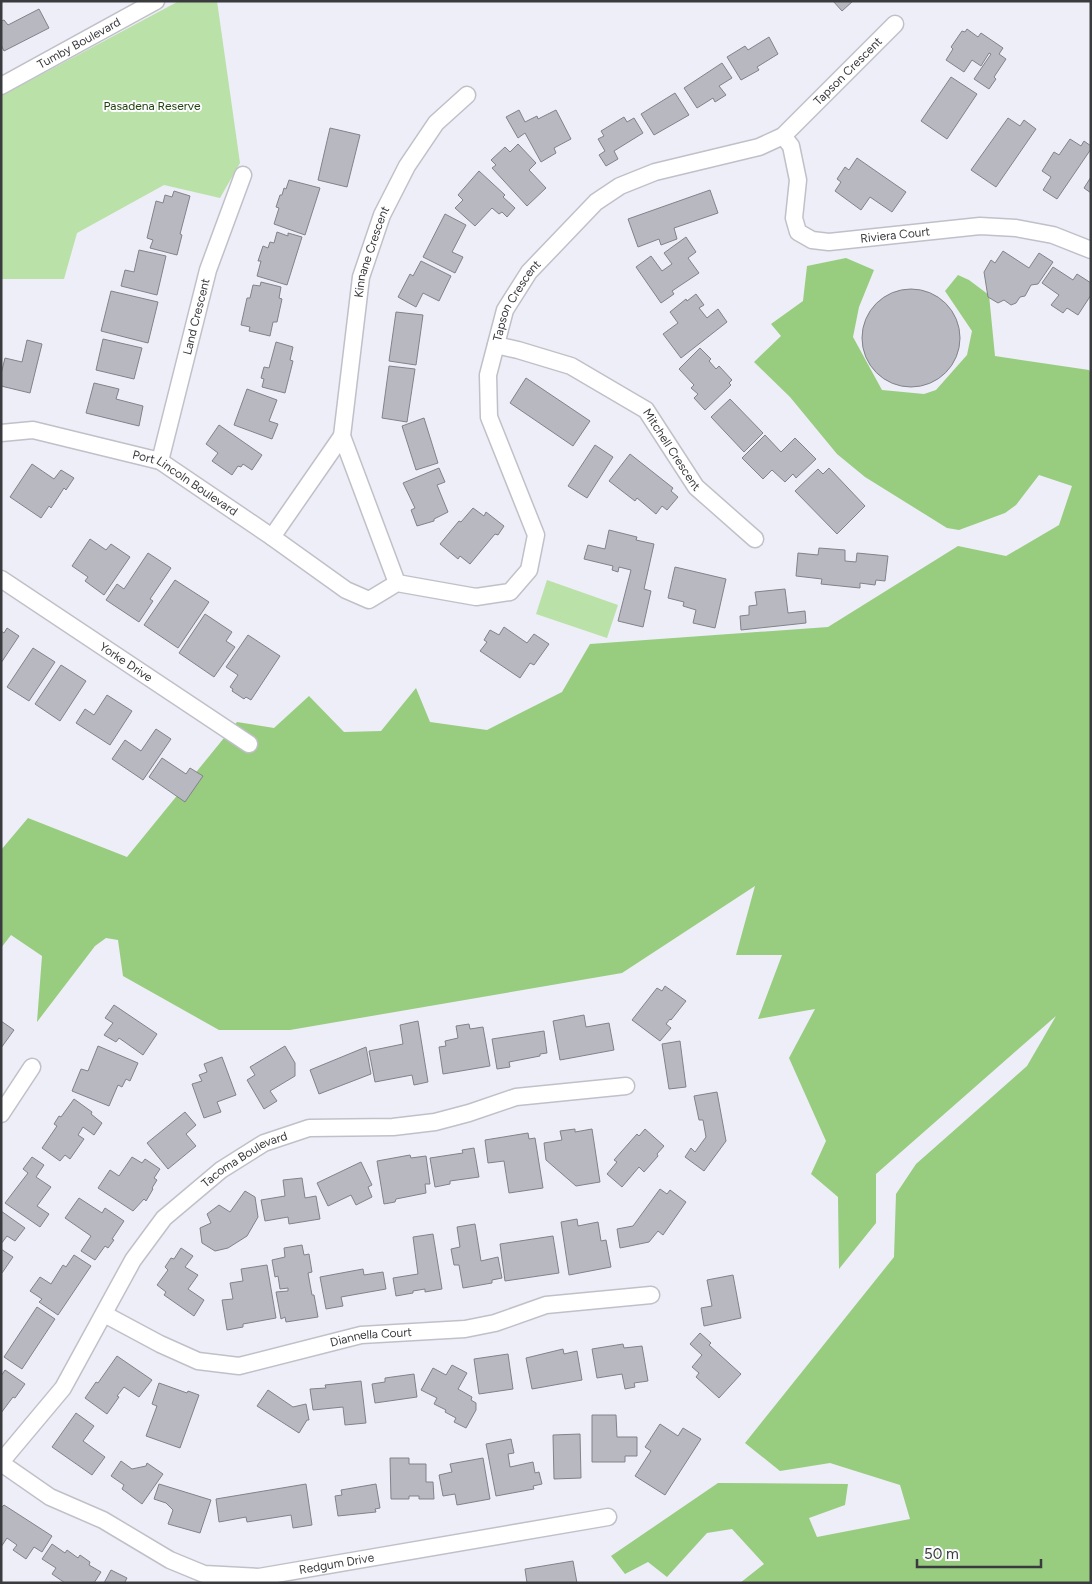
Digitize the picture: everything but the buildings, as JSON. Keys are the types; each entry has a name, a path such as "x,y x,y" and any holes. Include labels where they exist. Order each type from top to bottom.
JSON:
{"street":[{"name":"Tumby Boulevard","path":"1,86 156,1"},
{"name":"Tapson Crescent","path":"397,583 476,597 510,592 529,570 536,535 489,417 488,375 505,310 528,272 596,202 620,186 655,172 759,147 783,136 894,24"},
{"name":"Kinnane Crescent","path":"397,583 342,436 361,277 382,215 408,166 436,124 467,95"},
{"name":"Riviera Court","path":"783,136 791,146 798,180 794,218 798,232 812,240 829,242 989,226 1053,234 1091,250"},
{"name":"Land Crescent","path":"160,461 208,270 243,175"},
{"name":"Mitchell Crescent","path":"496,345 571,366 646,410 696,487 754,539"},
{"name":"Port Lincoln Boulevard","path":"1,433 33,430 160,461 346,590 369,600 397,583"},
{"name":"Kinnane Crescent","path":"272,537 342,436"},
{"name":"Yorke Drive","path":"1,579 250,744"},
{"path":"1,1114 32,1067"},
{"name":"Tacoma Boulevard","path":"1,1463 63,1388 132,1260 164,1218 221,1170 264,1143 309,1128 394,1128 469,1113 516,1097 626,1086"},
{"name":"Diannella Court","path":"104,1314 160,1344 198,1361 239,1366 361,1334 465,1329 495,1323 546,1305 651,1295"},
{"name":"Redgum Drive","path":"1,1463 50,1497 103,1520 170,1560 204,1574 260,1577 608,1517"}],"green space":[{"name":"Pasadena Reserve","path":"179,1 217,1 240,163 220,198 164,185 77,233 64,279 1,279 1,96"},
{"path":"846,258 874,270 859,307 853,337 882,390 924,394 936,390 967,355 972,331 945,291 958,275 969,280 989,295 995,356 1089,370 1091,374 1091,1583 740,1583 764,1564 732,1529 707,1533 667,1577 648,1562 625,1574 611,1556 718,1483 848,1484 845,1505 809,1518 817,1537 910,1519 900,1485 830,1463 780,1471 745,1443 894,1257 896,1194 916,1164 1027,1066 1056,1016 876,1174 876,1223 839,1269 838,1197 811,1174 826,1141 789,1058 815,1009 758,1019 782,955 736,955 755,886 622,973 290,1030 219,1030 123,976 118,940 106,938 95,946 37,1022 42,956 11,935 1,948 1,850 28,818 127,857 237,722 274,728 309,696 344,732 381,731 416,688 430,722 487,730 562,692 590,644 828,627 958,546 1006,556 1059,525 1072,486 1039,475 1016,505 1005,513 959,530 947,528 865,477 837,454 790,397 754,362 781,336 771,324 803,301 807,266"},
{"path":"547,580 618,605 607,638 536,614"}]}
